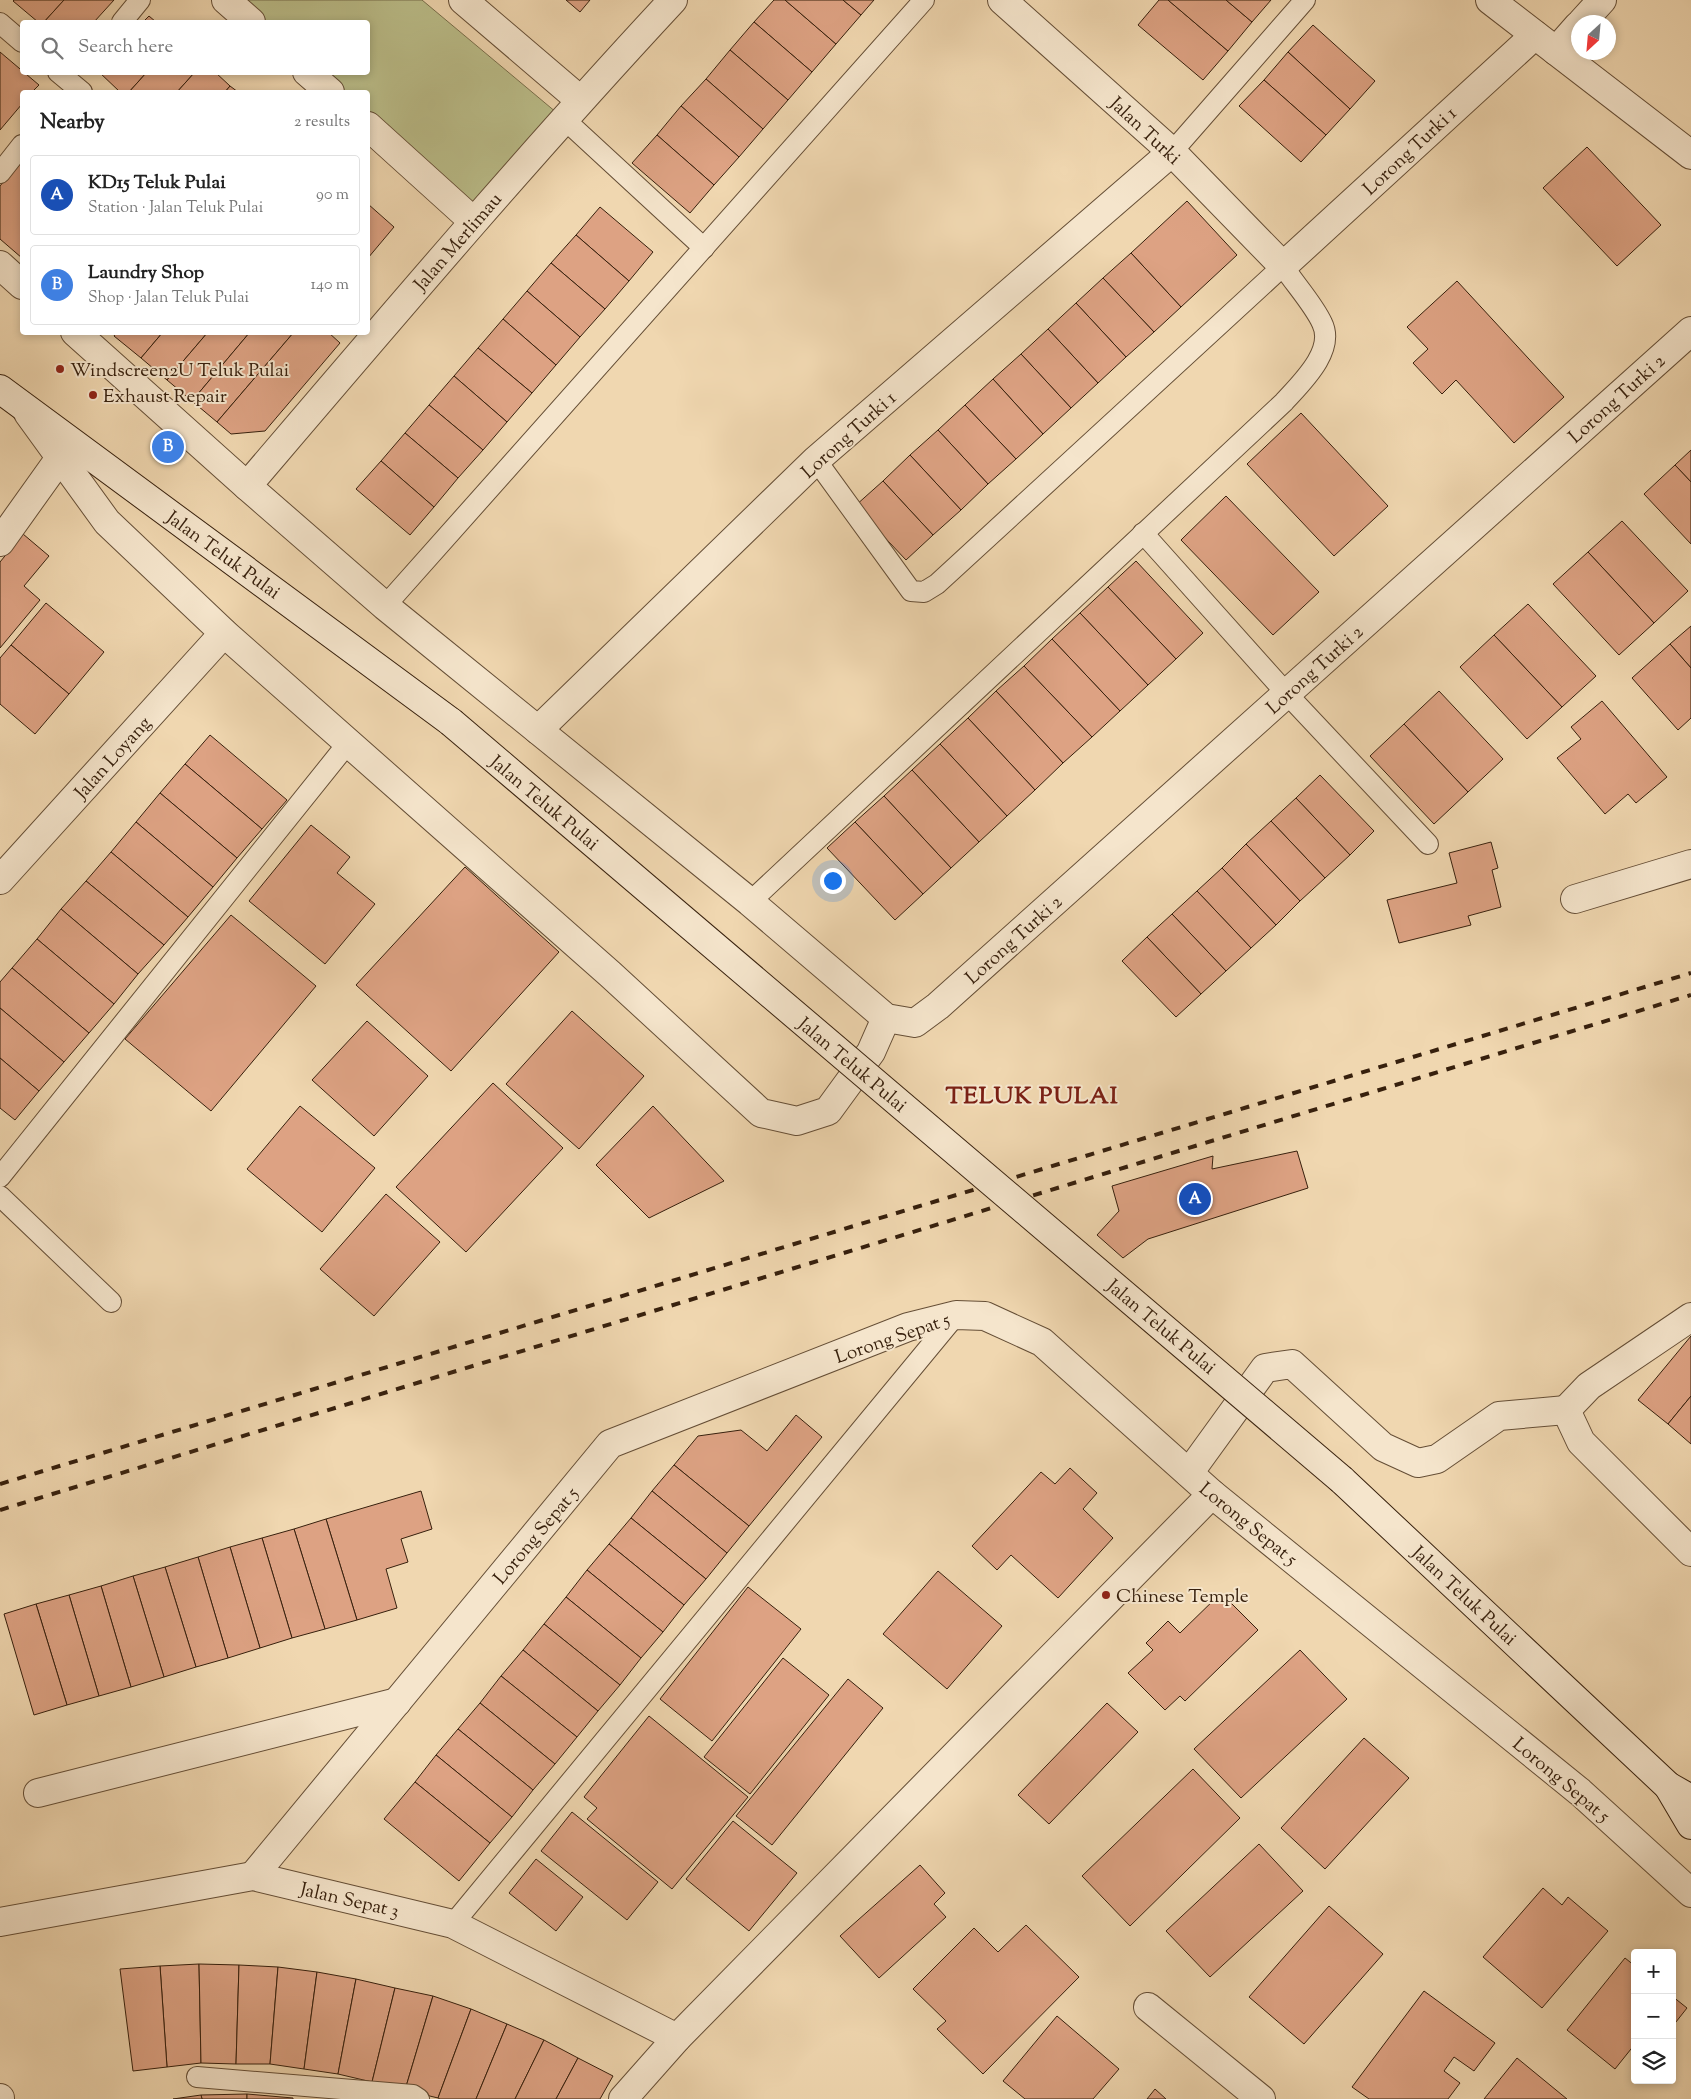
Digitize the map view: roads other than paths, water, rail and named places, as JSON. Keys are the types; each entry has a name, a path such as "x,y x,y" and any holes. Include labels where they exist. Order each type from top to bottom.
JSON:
{"street":[{"path":"226,0 249,20"},
{"path":"463,0 572,109"},
{"name":"Jalan Merlimau","path":"370,332 474,220 572,109 673,0"},
{"name":"Jalan Turki","path":"1002,0 1172,152 1283,266"},
{"path":"1490,0 1691,155"},
{"path":"1588,15 1602,0"},
{"name":"Lorong Turki 1","path":"1283,266 1535,34"},
{"path":"1556,51 1571,34"},
{"path":"310,75 328,90"},
{"path":"370,128 474,220"},
{"name":"Lorong Turki 1","path":"538,730 816,460 1172,152"},
{"path":"0,265 20,283"},
{"name":"Lorong Turki 2","path":"886,1018 915,1023 938,1006 1691,331"},
{"path":"22,405 106,522 224,633 610,974 761,1113 797,1121 828,1111 871,1052 886,1018 750,902 385,606 78,335"},
{"name":"Jalan Merlimau","path":"247,486 364,338"},
{"name":"Jalan Teluk Pulai","path":"0,389 451,722 1342,1480 1668,1786 1691,1799"},
{"path":"0,542 60,458"},
{"name":"Jalan Loyang","path":"0,880 224,633"},
{"path":"1575,899 1691,864"},
{"name":"Lorong Sepat 5","path":"253,1876 610,1444 908,1327 956,1315 985,1316 1042,1342 1212,1494 1580,1792 1691,1893"},
{"path":"1189,1473 1265,1368 1292,1364 1383,1447 1418,1463 1438,1459 1499,1416 1566,1410 1588,1386 1691,1316"},
{"path":"1566,1410 1581,1442 1691,1552"},
{"path":"623,2099 678,2038 1212,1494"},
{"path":"38,1793 397,1702"},
{"name":"Jalan Teluk Pulai","path":"1668,1786 1691,1825"},
{"name":"Jalan Sepat 3","path":"0,1922 253,1876 453,1924 678,2038"},
{"path":"1148,2007 1261,2099"}],"lane":[{"path":"124,20 140,0"},
{"path":"385,606 924,0"},
{"path":"1172,152 1305,0"},
{"path":"0,23 20,40"},
{"path":"572,109 704,248"},
{"path":"0,173 20,148"},
{"path":"750,902 1284,402 1310,374 1324,345 1323,325 1283,266 937,584 924,592 911,592 816,460"},
{"path":"1143,534 1287,694 1428,844"},
{"path":"0,1177 348,743"},
{"path":"0,1196 111,1302"},
{"path":"453,1924 956,1315"},
{"path":"197,2077 413,2096 419,2099"}],"railway":[{"path":"0,1484 1691,973"},
{"path":"0,1510 1691,995"}],"place":[{"name":"Windscreen2U Teluk Pulai","path":"60,369"},
{"name":"Exhaust Repair","path":"93,395"},
{"name":"Laundry Shop","path":"168,447"},
{"name":"KD15 Teluk Pulai","path":"1195,1199"},
{"name":"Chinese Temple","path":"1106,1595"}],"district":[{"name":"TELUK PULAI","path":"1032,1095"}]}
